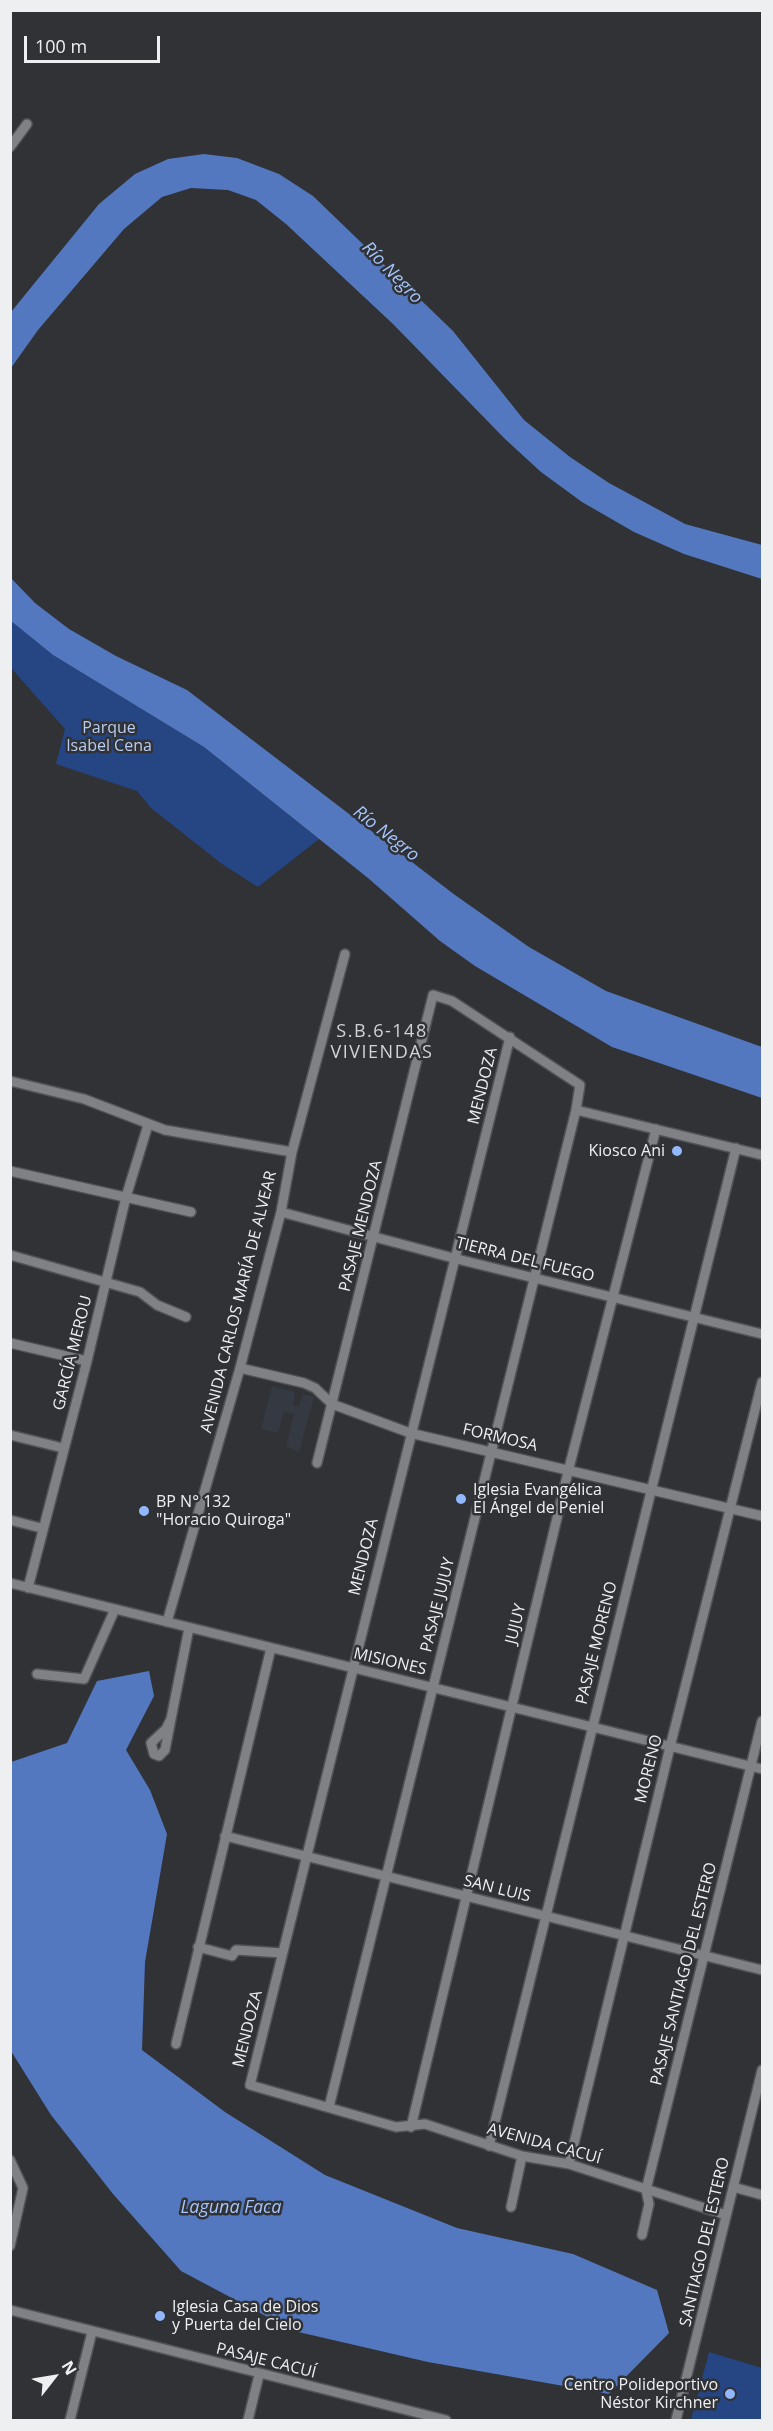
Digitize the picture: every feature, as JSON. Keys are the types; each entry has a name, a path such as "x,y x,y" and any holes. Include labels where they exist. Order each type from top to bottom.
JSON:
{"street":[{"path":"10,147 27,124"},
{"name":"AVENIDA CARLOS MARÍA DE ALVEAR","path":"167,1622 240,1368 281,1212 292,1152 345,954"},
{"name":"PASAJE MENDOZA","path":"316,1463 433,995 452,1001 510,1037"},
{"name":"PASAJE JUJUY","path":"329,2107 576,1110 580,1085 510,1037"},
{"name":"MENDOZA","path":"250,2085 410,1433 457,1259 510,1037"},
{"path":"10,1081 84,1099 148,1125 292,1152"},
{"path":"576,1110 762,1155"},
{"name":"GARCÍA MEROU","path":"28,1588 41,1528 46,1522 87,1361 126,1197 148,1125"},
{"name":"JUJUY","path":"411,2127 569,1468 656,1129"},
{"name":"PASAJE MORENO","path":"489,2146 544,1916 736,1148"},
{"path":"10,1171 191,1212"},
{"name":"TIERRA DEL FUEGO","path":"281,1212 457,1259 762,1334"},
{"path":"10,1255 140,1292 157,1305 186,1317"},
{"path":"10,1343 87,1361"},
{"name":"FORMOSA","path":"240,1368 304,1383 315,1388 332,1404 410,1433 569,1468 762,1516"},
{"name":"MORENO","path":"569,2164 670,1747 762,1382"},
{"path":"10,1435 63,1448"},
{"path":"10,1520 41,1528"},
{"name":"MISIONES","path":"10,1583 762,1769"},
{"path":"37,1674 84,1679 115,1609"},
{"path":"171,1719 189,1628"},
{"path":"176,2044 271,1648"},
{"name":"PASAJE SANTIAGO DEL ESTERO","path":"642,2235 649,2204 646,2190 762,1721"},
{"name":"SAN LUIS","path":"225,1836 762,1970"},
{"path":"198,1947 232,1956 236,1950 282,1953"},
{"name":"SANTIAGO DEL ESTERO","path":"676,2421 762,2070"},
{"name":"AVENIDA CACUÍ","path":"250,2085 396,2127 425,2124 522,2156 569,2164 726,2215"},
{"path":"511,2207 522,2156"},
{"path":"10,2160 23,2188 10,2246"},
{"path":"733,2187 762,2195"},
{"name":"PASAJE CACUÍ","path":"10,2310 426,2418 446,2421"},
{"path":"70,2421 92,2332"},
{"path":"248,2421 259,2375"}],"shaded area":[{"path":"272,1386 295,1392 293,1406 299,1407 303,1394 314,1397 299,1452 286,1446 294,1414 284,1412 278,1433 261,1429"}],"green space":[{"name":"Parque Isabel Cena","path":"11,621 53,655 204,747 319,839 258,887 222,864 151,808 137,791 56,764 65,729 11,668"},
{"name":"Centro Polideportivo Néstor Kirchner","path":"709,2352 762,2368 762,2420 691,2420"}],"water":[{"name":"Río Negro","path":"204,154 237,158 279,174 313,196 453,331 524,420 570,457 609,483 685,524 762,545 762,579 684,554 634,532 582,502 541,472 505,439 393,324 286,224 256,200 228,190 191,188 162,197 124,229 38,330 11,368 11,312 99,204 135,174 168,159"},
{"path":"10,577 35,603 69,629 116,656 187,690 455,895 529,947 606,991 762,1047 762,1098 612,1047 475,966 440,941 368,878 204,747 53,655 11,621"},
{"name":"Laguna Faca","path":"149,1671 154,1696 126,1750 150,1790 167,1834 145,1962 142,2050 225,2112 325,2175 457,2228 573,2254 657,2290 669,2333 609,2394 428,2362 294,2331 181,2271 113,2194 51,2115 11,2051 11,1762 67,1743 97,1681"}],"place":[{"name":"Kiosco Ani","path":"677,1151"},
{"name":"Iglesia Evangélica El Ángel de Peniel","path":"461,1499"},
{"name":"BP N° 132 \"Horacio Quiroga\"","path":"144,1511"},
{"name":"Iglesia Casa de Dios y Puerta del Cielo","path":"160,2316"},
{"name":"Centro Polideportivo Néstor Kirchner","path":"730,2394"}],"district":[{"name":"S.B.6-148 VIVIENDAS","path":"382,1042"}]}
